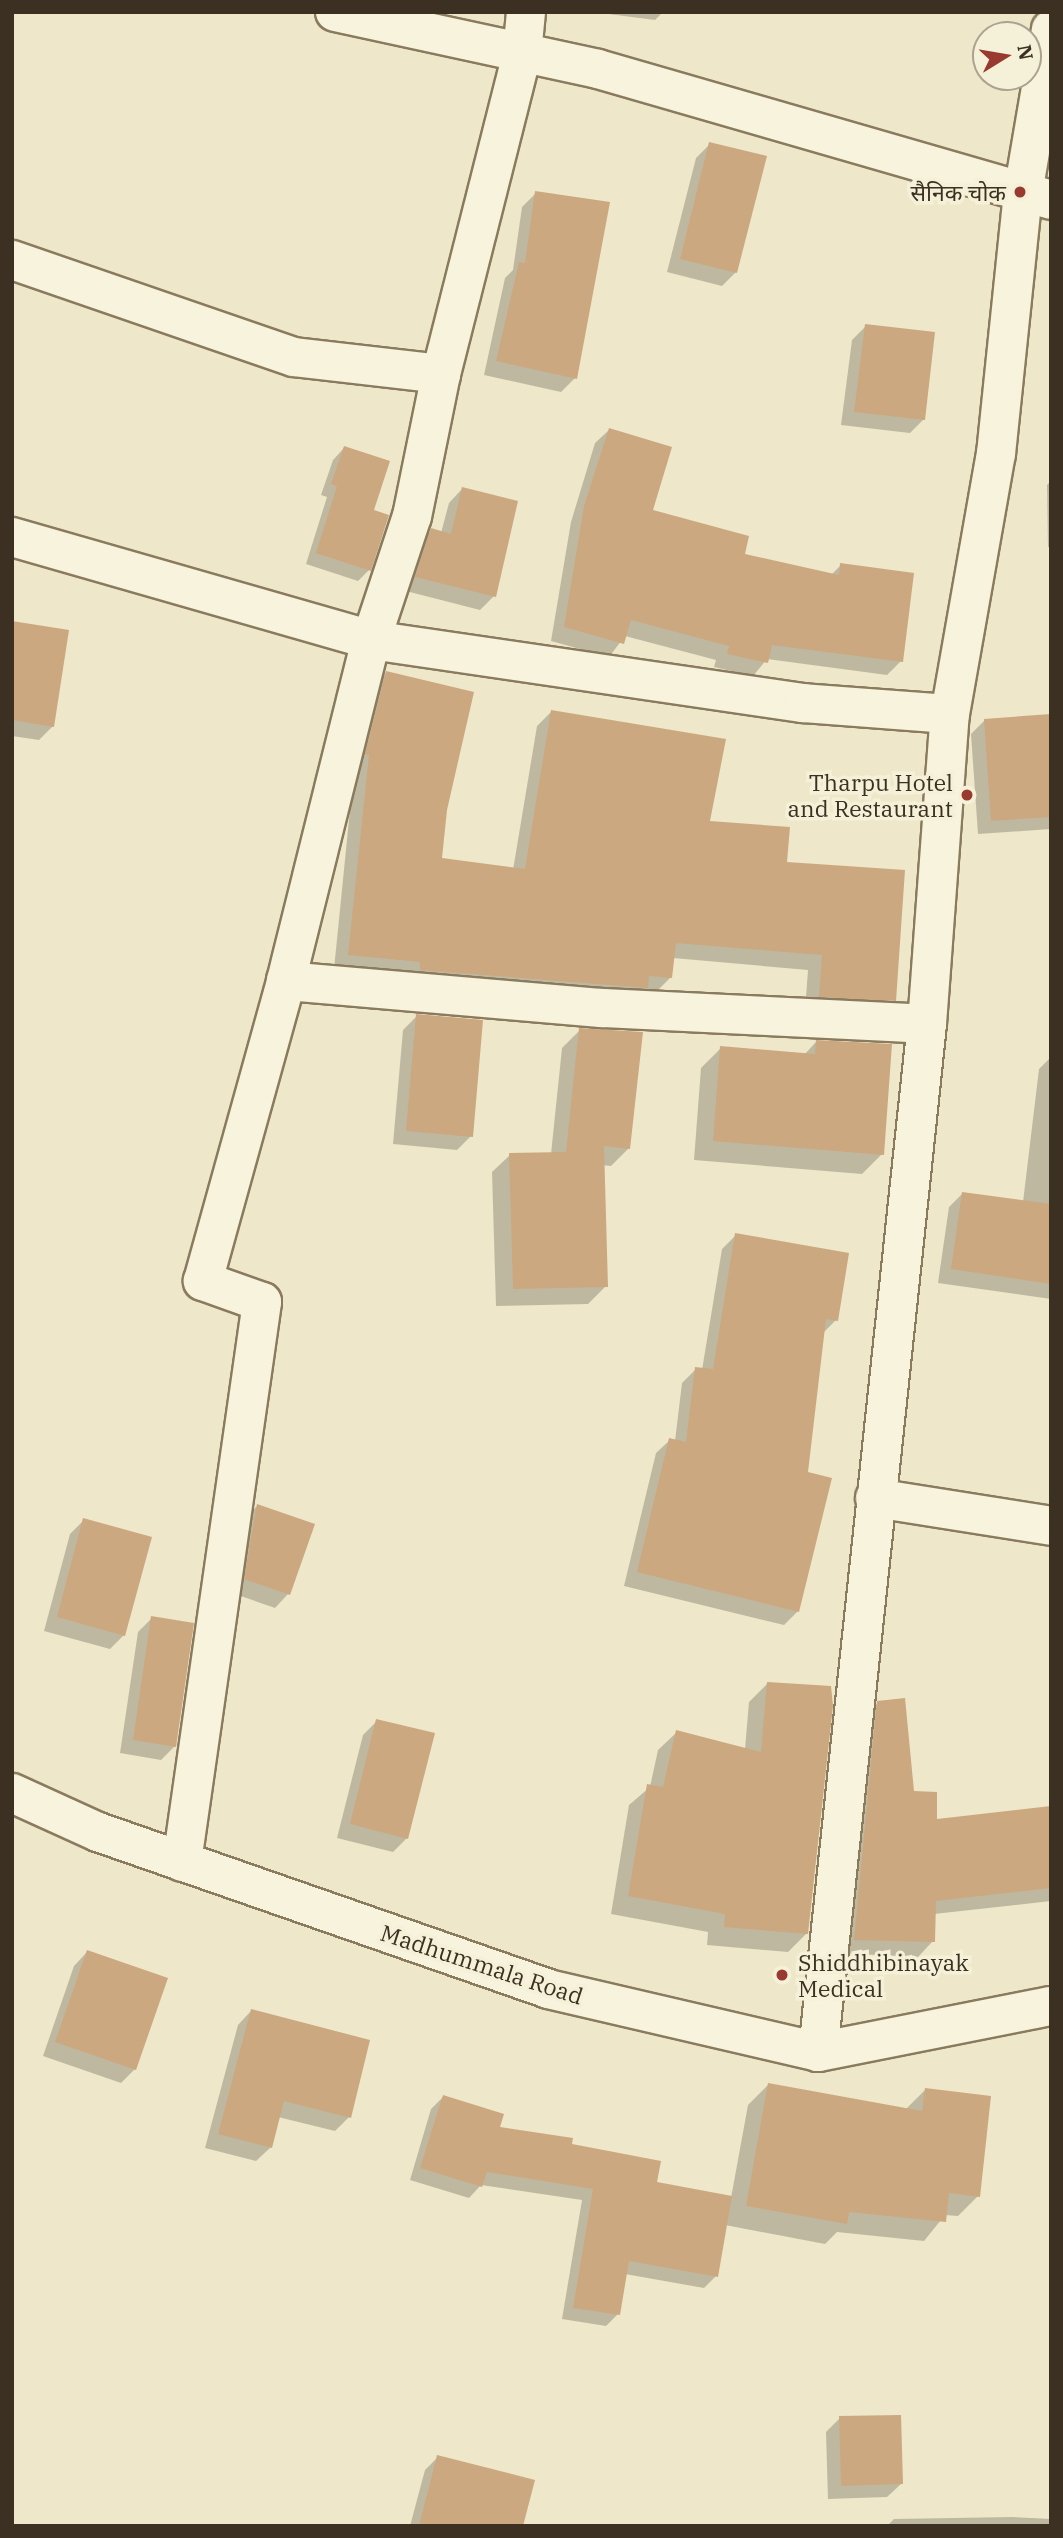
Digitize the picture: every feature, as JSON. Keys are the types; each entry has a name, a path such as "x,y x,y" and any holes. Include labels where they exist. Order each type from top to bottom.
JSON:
{"street":[{"path":"335,12 598,69 1037,196"},
{"path":"182,1861 262,1302 203,1281 286,981 371,639 412,516 442,374 522,54 526,12"},
{"path":"818,2052 927,1024 950,714 996,454 1037,196 1051,29"},
{"path":"12,260 295,357 442,374"},
{"path":"12,537 371,639 803,703 950,714"},
{"path":"286,981 602,1008 927,1024"},
{"path":"875,1498 1051,1526"},
{"name":"Madhummala Road","path":"12,1793 98,1832 548,1989 818,2052 1051,2006"}],"building":[{"path":"709,142 767,156 737,273 680,259"},
{"path":"535,191 610,202 577,379 496,361 519,262 525,263"},
{"path":"865,324 935,332 925,420 854,412"},
{"path":"609,428 672,447 653,510 749,536 745,554 839,575 840,563 914,573 903,662 772,645 768,663 727,654 729,646 631,620 624,644 564,627 584,506"},
{"path":"344,446 390,461 374,510 389,515 371,571 316,553 337,486 331,484"},
{"path":"462,487 518,501 496,597 415,577 431,528 451,534"},
{"path":"12,621 69,630 54,727 12,720"},
{"path":"386,671 474,692 447,810 442,858 525,869 551,710 726,739 710,821 790,827 787,862 905,870 896,1001 819,997 822,955 676,943 672,978 649,976 648,988 420,970 420,962 348,955 369,755 365,754"},
{"path":"1051,714 1051,817 991,821 984,719"},
{"path":"416,1014 483,1020 473,1137 406,1131"},
{"path":"579,1028 643,1032 630,1149 604,1146 608,1287 513,1289 509,1153 566,1152"},
{"path":"816,1040 892,1044 884,1155 713,1141 720,1046 815,1054"},
{"path":"962,1192 1051,1204 1051,1284 951,1269"},
{"path":"735,1233 849,1253 838,1321 826,1319 808,1472 832,1478 799,1612 637,1572 669,1438 686,1442 695,1367 713,1369"},
{"path":"257,1504 315,1524 290,1595 244,1579"},
{"path":"83,1518 152,1537 125,1636 57,1617"},
{"path":"151,1616 194,1623 176,1747 133,1740"},
{"path":"767,1682 831,1686 833,1706 808,1934 724,1927 725,1914 628,1896 647,1784 663,1787 676,1730 761,1752"},
{"path":"905,1698 914,1791 937,1792 937,1819 1051,1806 1051,1888 936,1901 935,1942 854,1940 877,1701"},
{"path":"376,1719 435,1733 408,1839 350,1824"},
{"path":"87,1950 168,1978 136,2070 55,2042"},
{"path":"251,2009 370,2040 351,2118 284,2101 272,2148 218,2134"},
{"path":"768,2083 922,2111 925,2088 991,2096 980,2197 949,2193 946,2222 849,2212 847,2224 746,2206"},
{"path":"443,2095 504,2114 500,2127 573,2138 572,2144 661,2161 657,2182 732,2196 718,2277 629,2261 620,2315 573,2308 593,2189 487,2172 482,2187 420,2168"},
{"path":"901,2415 903,2484 841,2486 839,2416"},
{"path":"437,2455 535,2480 523,2526 419,2526"}],"place":[{"name":"सैनिक चोक","path":"1020,192"},
{"name":"Tharpu Hotel and Restaurant","path":"967,795"},
{"name":"Shiddhibinayak Medical","path":"782,1975"}]}
